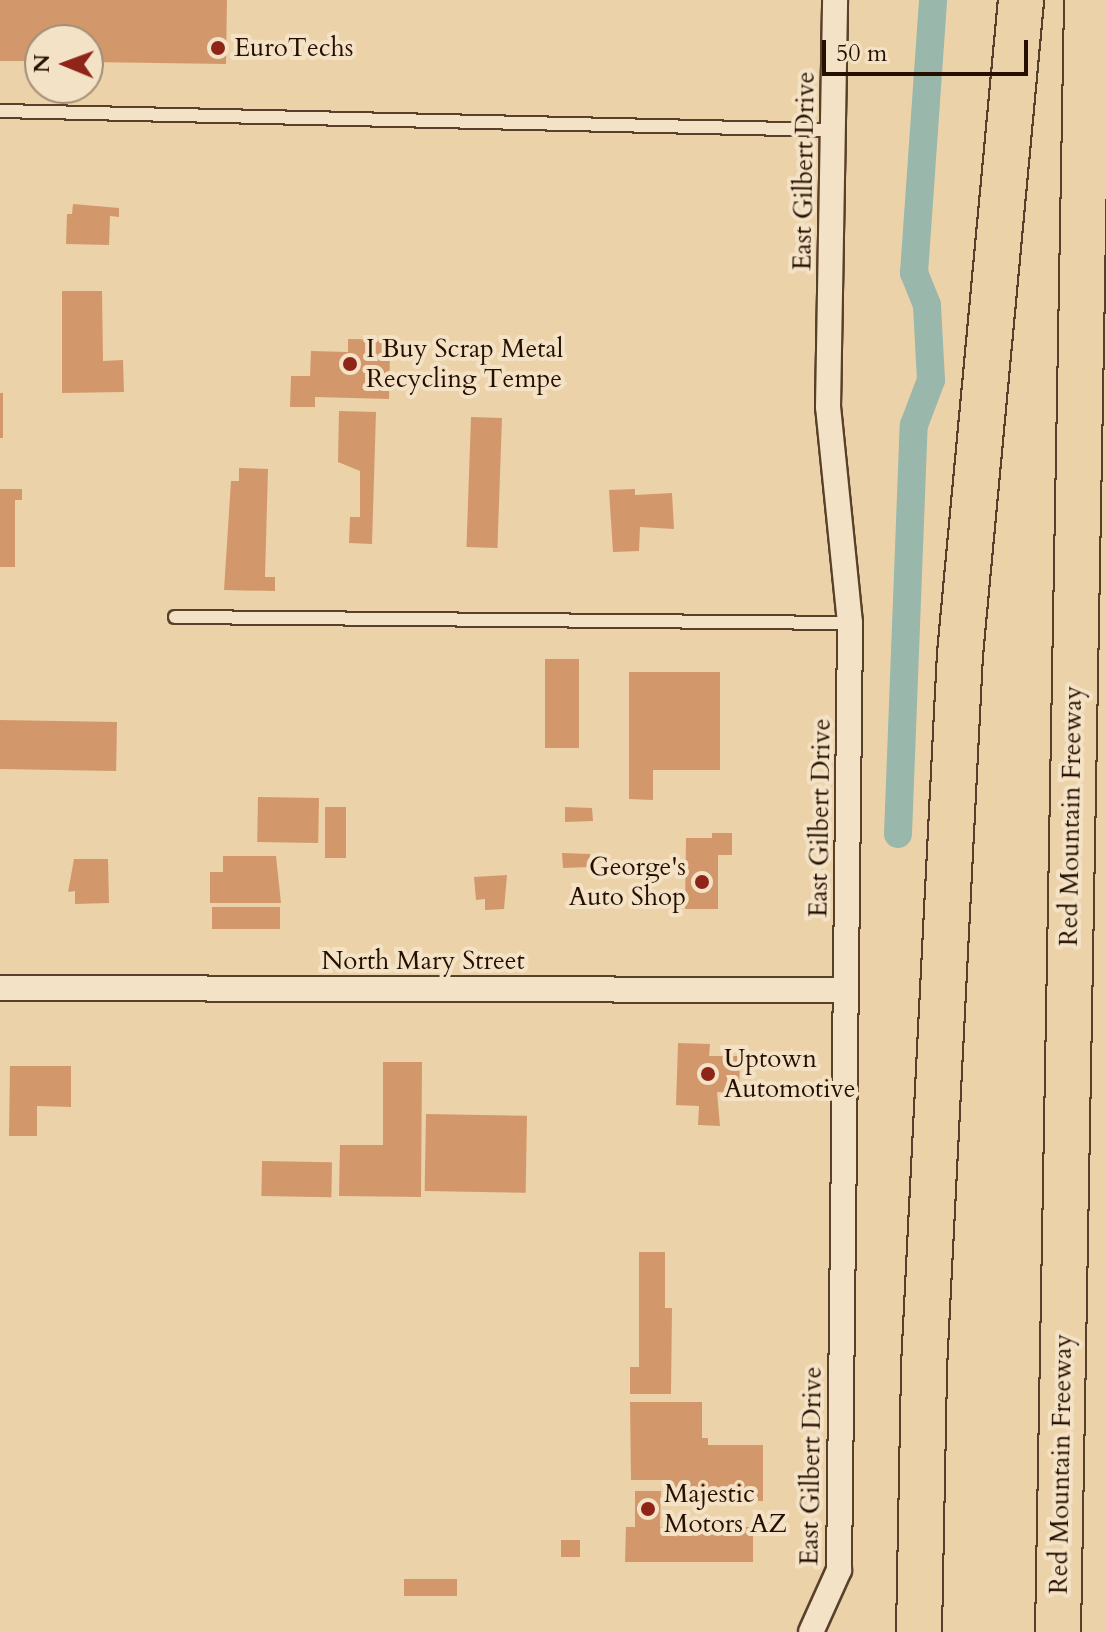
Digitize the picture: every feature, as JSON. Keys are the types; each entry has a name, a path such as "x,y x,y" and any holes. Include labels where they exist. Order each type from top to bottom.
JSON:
{"highway":[{"path":"919,1632 924,1367 960,654 1021,0"},
{"name":"Red Mountain Freeway","path":"1058,1632 1087,0"}],"street":[{"name":"East Gilbert Drive","path":"811,1632 839,1570 850,623 828,407 835,0"},
{"name":"North Mary Street","path":"0,988 846,990"}],"lane":[{"path":"0,111 833,130"},
{"path":"175,617 850,623"}],"building":[{"path":"0,0 227,0 226,64 104,62 104,24 24,24 24,61 0,61"},
{"path":"73,204 119,208 119,217 110,216 109,245 66,244 67,214 72,214"},
{"path":"62,291 102,291 103,361 123,360 124,392 62,393"},
{"name":"I Buy Scrap Metal Recycling Tempe","path":"348,339 401,340 401,353 390,353 389,399 315,397 315,407 290,407 291,376 310,376 311,351 348,352"},
{"path":"0,393 3,393 3,438 0,438"},
{"path":"339,411 376,412 372,544 349,543 350,517 360,517 360,471 338,462"},
{"path":"471,417 502,418 497,548 466,547"},
{"path":"239,468 268,469 265,577 275,577 275,591 224,590 231,481 239,481"},
{"path":"0,489 22,489 22,500 15,500 15,567 0,567"},
{"path":"635,489 635,495 672,493 674,529 640,527 639,551 613,552 609,490"},
{"path":"545,659 579,659 579,748 545,748"},
{"path":"629,672 720,672 720,770 653,770 653,800 629,799"},
{"path":"0,720 117,722 116,771 0,769"},
{"path":"258,797 319,798 318,843 257,842"},
{"path":"325,807 346,807 346,858 325,858"},
{"path":"565,807 592,808 593,821 565,822"},
{"name":"George's Auto Shop","path":"712,833 732,833 732,855 718,855 718,909 685,909 686,838 712,838"},
{"path":"562,853 590,854 590,867 563,868"},
{"path":"223,856 276,856 281,903 210,903 210,872 223,872"},
{"path":"74,859 108,859 109,903 75,904 75,891 68,892"},
{"path":"507,875 504,909 485,910 485,899 476,900 474,877"},
{"path":"212,907 280,907 280,929 212,929"},
{"name":"Uptown Automotive","path":"678,1043 710,1044 709,1056 740,1056 739,1093 717,1092 720,1126 698,1125 699,1106 676,1105"},
{"path":"383,1062 422,1062 421,1197 339,1196 340,1145 383,1145"},
{"path":"10,1066 71,1066 71,1107 37,1106 37,1136 9,1136"},
{"path":"426,1114 527,1116 526,1193 425,1191"},
{"path":"262,1161 332,1162 331,1197 261,1196"},
{"path":"639,1252 665,1252 665,1308 672,1308 671,1394 630,1394 630,1367 639,1367"},
{"path":"630,1402 702,1402 702,1438 708,1438 708,1445 763,1445 763,1501 664,1501 664,1480 631,1480"},
{"name":"Majestic Motors AZ","path":"635,1491 661,1491 660,1527 753,1527 753,1562 625,1562 626,1527 635,1527"},
{"path":"561,1540 580,1540 580,1557 561,1557"},
{"path":"404,1579 457,1579 457,1596 404,1596"}],"waterway":[{"path":"898,834 914,425 931,380 927,305 914,273 933,0"}],"place":[{"name":"EuroTechs","path":"218,48"},
{"name":"I Buy Scrap Metal Recycling Tempe","path":"350,364"},
{"name":"George's Auto Shop","path":"702,882"},
{"name":"Uptown Automotive","path":"708,1074"},
{"name":"Majestic Motors AZ","path":"648,1509"}]}
